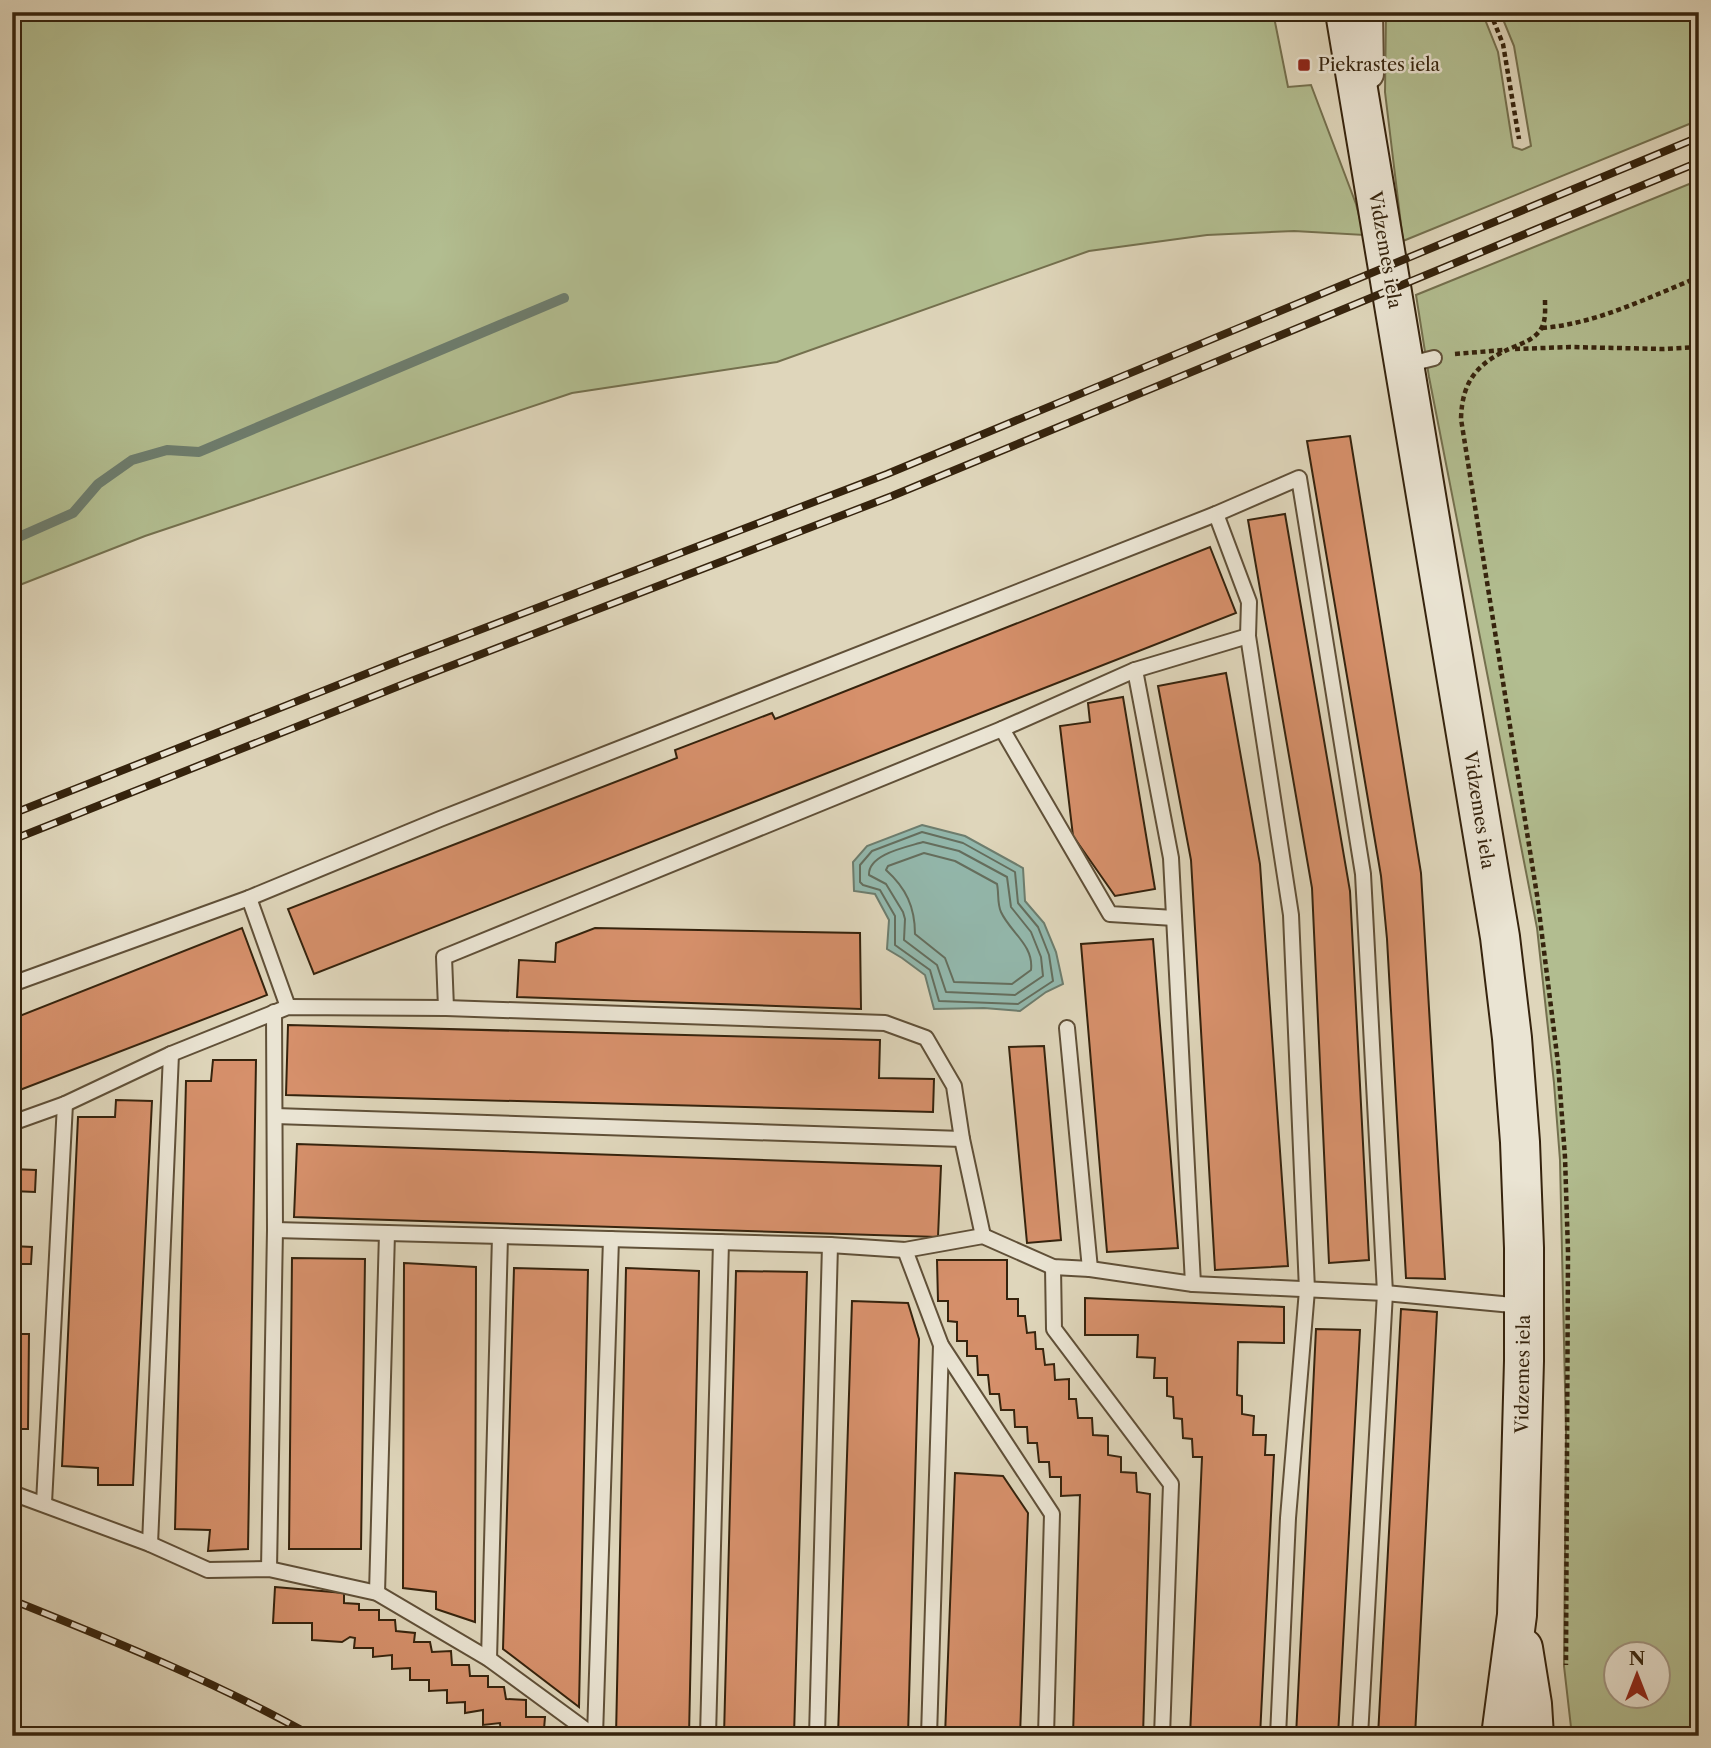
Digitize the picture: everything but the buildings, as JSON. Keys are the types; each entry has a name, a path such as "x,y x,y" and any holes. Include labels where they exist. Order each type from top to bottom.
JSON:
{"street":[{"name":"Vidzemes iela","path":"1345,12 1367,147 1419,362 1512,1038 1520,1142 1524,1306 1517,1615 1501,1736"},
{"path":"1367,147 1368,12"},
{"name":"Vidzemes iela","path":"1517,1615 1532,1703 1534,1736"}],"lane":[{"path":"12,984 248,898 452,813 1216,514 1299,478 1363,874 1385,1293 1360,1736"},
{"path":"1216,514 1249,602 1248,636 1291,915 1307,1290 1288,1518 1278,1736"},
{"path":"446,1008 444,957 1002,729 1135,670 1248,636"},
{"path":"1135,670 1171,858 1193,1283"},
{"path":"1002,729 1110,914 1174,918"},
{"path":"248,898 288,1007"},
{"path":"12,1123 65,1104 171,1055 288,1007 446,1008 885,1023 926,1038 954,1086 962,1139 983,1236"},
{"path":"269,1569 275,1230 274,1012"},
{"path":"1068,1028 1090,1269"},
{"path":"150,1544 171,1055"},
{"path":"44,1503 65,1104"},
{"path":"275,1116 962,1139"},
{"path":"275,1230 830,1245 905,1250 983,1236 1053,1267 1090,1269 1193,1283 1385,1293 1524,1306"},
{"path":"377,1593 387,1233"},
{"path":"489,1658 500,1236"},
{"path":"594,1736 611,1239"},
{"path":"708,1736 721,1242"},
{"path":"817,1736 830,1245"},
{"path":"905,1250 941,1345 1052,1514 1046,1736"},
{"path":"1053,1267 1054,1329 1171,1484 1162,1736"},
{"path":"929,1736 941,1345"},
{"path":"12,1493 150,1544 208,1570 269,1569 377,1593 489,1658 594,1736"}],"path":[{"path":"1490,12 1503,44 1519,139"},
{"path":"1542,328 1584,320 1699,277"},
{"path":"1419,362 1532,347 1699,347"}],"green space":[{"path":"12,12 1273,12 1288,87 1311,85 1356,204 1364,235 1294,231 1207,235 1089,251 777,362 572,393 145,536 12,588"},
{"path":"1386,12 1482,12 1498,52 1513,147 1522,150 1531,146 1514,46 1500,12 1699,12 1699,120 1403,241 1385,92"},
{"path":"1699,180 1699,1736 1572,1736 1564,1666 1566,1432 1560,1160 1554,1083 1537,928 1429,377 1416,295"}],"water":[{"path":"922,825 965,836 1023,868 1025,901 1044,923 1056,952 1063,984 1046,992 1020,1011 984,1008 934,1009 925,975 887,949 889,920 875,894 854,891 853,862 867,846"}],"waterway":[{"path":"12,540 73,513 98,484 132,460 167,450 199,452 564,298"}],"railway":[{"path":"12,814 406,658 887,474 1699,137"},
{"path":"12,840 414,680 892,496 1699,162"},
{"path":"12,1600 202,1680 312,1736"}],"place":[{"name":"Piekrastes iela","path":"1304,65"}]}
